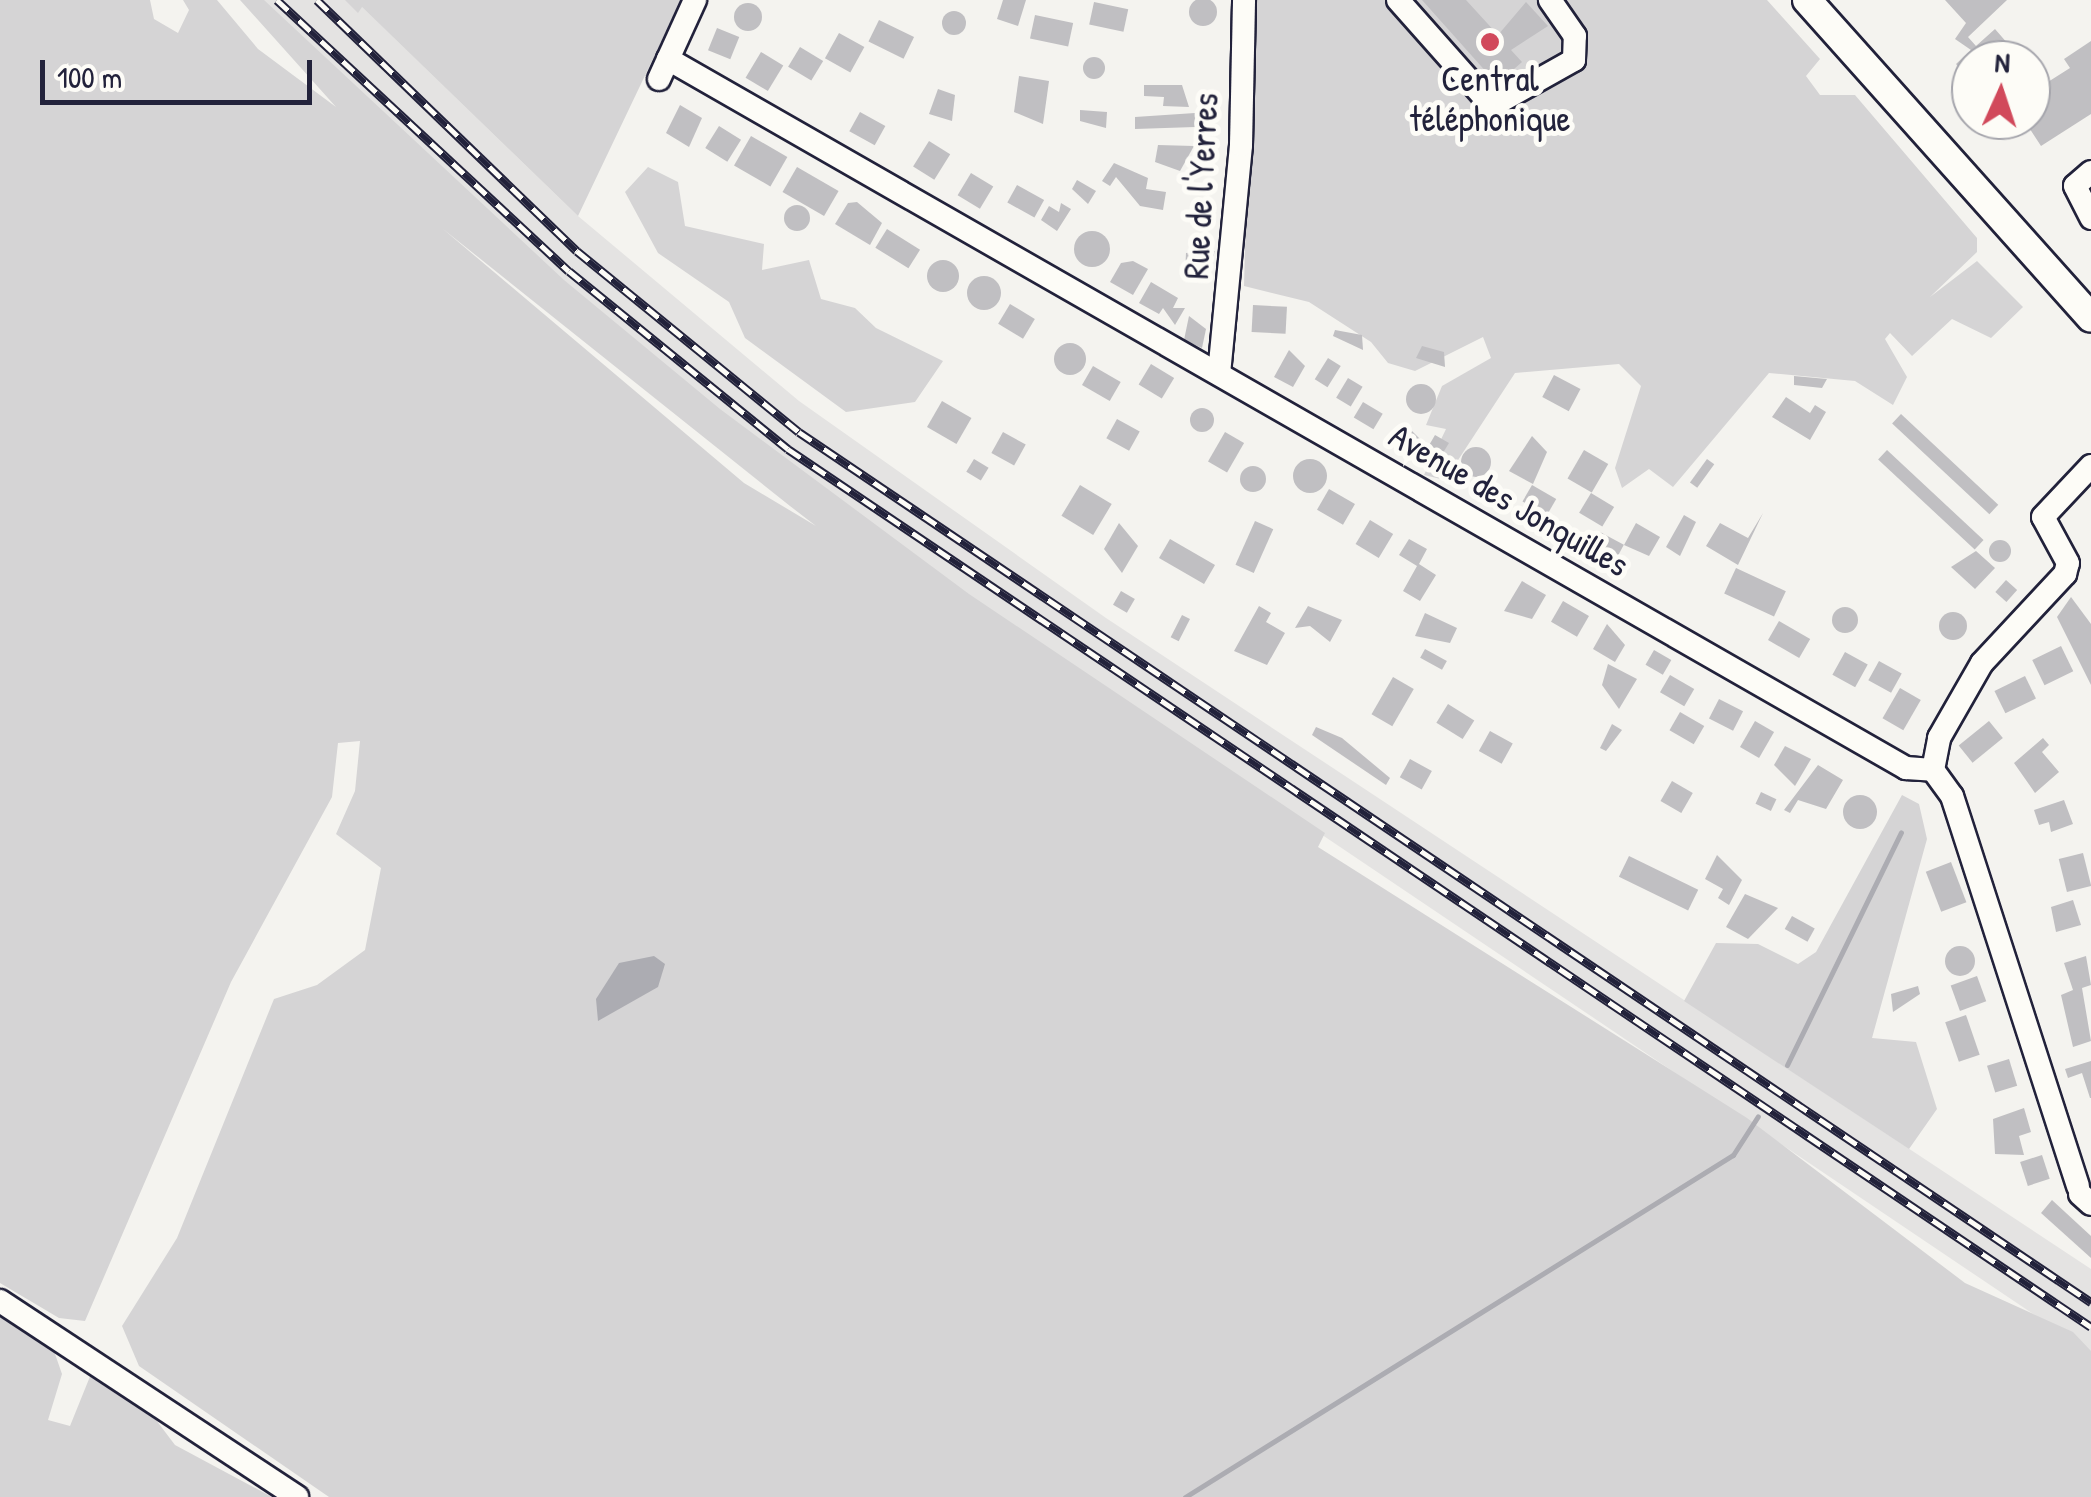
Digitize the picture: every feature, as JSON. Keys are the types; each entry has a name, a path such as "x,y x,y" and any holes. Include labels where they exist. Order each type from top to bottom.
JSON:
{"main road":[{"path":"1807,0 2091,318"}],"street":[{"name":"Avenue des Jonquilles","path":"695,0 664,69 1219,374 1906,768 1934,770"},
{"name":"Rue de l'Yerres","path":"1219,374 1241,145 1244,0"},
{"path":"1398,0 1492,106 1574,60 1575,36 1550,0"},
{"path":"2091,172 2076,196 2091,218"},
{"path":"2083,1195 1952,796 1934,770 1939,738 1972,676 2065,574 2068,563 2043,517 2091,466"},
{"path":"0,1301 297,1497"}],"shaded area":[{"path":"0,0 150,0 154,19 178,33 189,10 183,0 217,0 258,49 336,107 240,0 264,0 564,280 720,409 969,594 1325,833 1318,847 1747,1118 1965,1283 2073,1332 2091,1351 2091,1497 329,1497 139,1366 122,1326 177,1238 274,999 317,985 365,950 381,868 336,834 355,791 360,741 338,743 332,797 231,982 85,1321 59,1318 0,1283","holes":["443,229 816,526 744,483"]},
{"path":"241,0 355,0 578,216 799,401 1106,618 2091,1269 2091,1353 834,506 527,263 299,63"},
{"path":"345,0 681,0 578,216 362,7 358,13"},
{"path":"1252,0 1767,0 1820,59 1806,76 1820,95 1855,95 1977,238 1977,252 1930,297 1977,261 2023,307 1991,338 1952,319 1912,356 1890,333 1885,339 1907,377 1893,405 1855,381 1769,373 1673,487 1649,469 1622,488 1615,468 1641,386 1619,364 1515,373 1445,480 1424,475 1446,429 1426,425 1442,386 1491,358 1483,337 1415,371 1388,363 1371,342 1309,302 1244,286"},
{"path":"648,167 678,182 685,226 764,244 762,270 809,260 821,299 855,308 876,328 943,361 915,402 846,412 745,338 729,302 658,253 625,192"},
{"path":"1902,795 1919,804 1927,839 1872,1038 1916,1042 1937,1109 1909,1149 1684,1001 1716,943 1758,944 1798,964 1816,952"},
{"path":"654,956 665,964 658,987 598,1021 596,999 619,963"},
{"path":"0,1311 54,1351 62,1374 48,1420 70,1426 91,1374 150,1412 175,1445 272,1497 0,1497"}],"building":[{"path":"1203,-2 1213,2 1217,12 1213,22 1203,26 1193,22 1189,12 1193,2"},
{"path":"1003,0 1026,0 1018,26 997,19"},
{"name":"Central téléphonique","path":"1422,0 1466,0 1498,35 1526,2 1548,26 1511,50 1522,62 1497,84"},
{"path":"1945,0 2007,0 1968,37 1971,40 1956,40 1966,23"},
{"path":"1094,2 1128,9 1123,32 1089,24"},
{"path":"748,3 758,7 762,17 758,27 748,31 738,27 734,17 738,7"},
{"path":"954,11 963,14 963,32 954,35 945,32 942,23 945,14"},
{"path":"1035,15 1073,23 1068,47 1030,38"},
{"path":"879,20 914,37 904,59 868,42"},
{"path":"717,28 739,37 730,59 708,50"},
{"path":"1995,29 2005,40 1983,40"},
{"path":"839,33 864,47 850,72 825,58"},
{"path":"2091,41 2091,114 2051,140 2051,80 2070,68 2064,59"},
{"path":"800,47 823,61 811,81 788,67"},
{"path":"761,52 783,65 768,91 746,78"},
{"path":"1090,57 1098,57 1105,68 1098,79 1090,79 1083,72 1083,64"},
{"path":"1019,76 1049,81 1043,124 1014,112"},
{"path":"1144,85 1182,85 1189,107 1163,106 1164,97 1144,96"},
{"path":"938,89 955,95 952,121 929,114"},
{"path":"680,105 702,118 689,147 666,133"},
{"path":"1080,110 1107,112 1106,128 1080,121"},
{"path":"860,112 885,126 875,145 849,131"},
{"path":"1195,113 1195,127 1135,129 1135,117"},
{"path":"719,126 741,140 727,162 705,148"},
{"path":"751,136 787,157 770,186 734,165"},
{"path":"929,141 950,154 934,180 913,166"},
{"path":"1158,145 1194,146 1180,171 1155,162"},
{"path":"1114,163 1148,178 1146,189 1166,192 1163,210 1140,206 1116,177 1110,186 1102,181"},
{"path":"797,167 839,191 824,216 782,192"},
{"path":"971,173 993,186 980,209 958,195"},
{"path":"1077,180 1096,191 1088,204 1072,189"},
{"path":"1017,185 1044,200 1034,218 1007,202"},
{"path":"857,202 882,223 870,245 835,224 848,203"},
{"path":"1061,203 1071,209 1057,231 1041,220 1049,206 1059,212"},
{"path":"797,205 806,209 810,218 806,227 797,231 788,227 784,218 788,209"},
{"path":"887,229 920,250 908,268 875,248"},
{"path":"1092,231 1105,236 1110,249 1105,262 1092,267 1079,262 1074,249 1079,236"},
{"path":"1215,251 1208,274 1185,273 1186,253"},
{"path":"943,260 954,265 959,276 954,287 943,292 932,287 927,276 932,265"},
{"path":"1133,261 1148,269 1133,295 1110,282 1121,263"},
{"path":"984,276 996,281 1001,293 996,305 984,310 972,305 967,293 972,281"},
{"path":"1151,282 1178,298 1173,308 1185,308 1175,325 1163,308 1159,314 1139,303"},
{"path":"1010,304 1035,319 1023,339 998,324"},
{"path":"1253,305 1287,307 1286,334 1252,332"},
{"path":"1189,316 1206,329 1202,348 1184,340"},
{"path":"1335,330 1362,335 1363,350 1333,336"},
{"path":"1070,343 1082,347 1086,359 1082,371 1070,375 1058,371 1054,359 1058,347"},
{"path":"1422,346 1444,352 1445,367 1416,358"},
{"path":"1289,350 1305,366 1293,387 1274,377"},
{"path":"1328,358 1341,366 1327,387 1315,379"},
{"path":"1151,364 1174,378 1162,398 1139,385"},
{"path":"1093,366 1121,382 1110,401 1082,385"},
{"path":"1554,375 1580,389 1569,411 1542,397"},
{"path":"1794,376 1827,379 1822,388 1794,385"},
{"path":"1348,378 1363,387 1351,406 1336,398"},
{"path":"1421,384 1435,393 1436,399 1427,413 1421,414 1407,405 1406,399 1415,385"},
{"path":"1786,397 1810,413 1815,405 1826,412 1810,440 1772,417"},
{"path":"942,401 971,418 956,444 927,427"},
{"path":"1363,402 1383,414 1373,429 1354,417"},
{"path":"1202,408 1214,420 1202,432 1190,420"},
{"path":"1901,414 1998,505 1989,514 1892,424"},
{"path":"1117,419 1140,432 1129,451 1106,438"},
{"path":"1412,431 1428,447 1435,435 1449,443 1441,456 1427,448 1419,461 1401,450"},
{"path":"1003,432 1026,445 1014,466 991,453"},
{"path":"1225,432 1244,443 1227,472 1208,461"},
{"path":"1532,436 1547,452 1533,484 1509,471"},
{"path":"1476,447 1487,451 1491,462 1487,473 1476,477 1465,473 1461,462 1465,451"},
{"path":"1584,450 1608,464 1592,493 1568,479"},
{"path":"1887,450 1984,540 1975,550 1878,460"},
{"path":"974,459 989,468 981,481 966,472"},
{"path":"1310,459 1322,464 1327,476 1322,488 1310,493 1298,488 1293,476 1298,464"},
{"path":"1707,459 1714,464 1697,488 1690,482"},
{"path":"1253,466 1262,470 1266,479 1262,488 1253,492 1244,488 1240,479 1244,470"},
{"path":"1080,485 1112,504 1093,535 1061,516"},
{"path":"1532,485 1556,499 1547,515 1522,501"},
{"path":"1329,489 1355,504 1343,525 1317,510"},
{"path":"1591,493 1614,507 1602,527 1579,513"},
{"path":"1763,513 1738,565 1706,546 1720,523 1748,538"},
{"path":"1684,515 1696,522 1680,556 1666,547"},
{"path":"1370,520 1393,534 1379,558 1356,544"},
{"path":"1255,521 1273,529 1254,573 1235,565"},
{"path":"1119,523 1138,546 1122,573 1104,549"},
{"path":"1636,523 1660,537 1649,556 1624,545"},
{"path":"1600,532 1624,545 1615,561 1592,548"},
{"path":"1170,539 1215,565 1204,584 1159,558"},
{"path":"1409,539 1427,549 1419,564 1436,575 1420,601 1403,591 1417,566 1399,555"},
{"path":"2000,540 2008,543 2008,559 2000,562 1992,559 1989,551 1992,543"},
{"path":"1976,551 1995,568 1975,589 1951,567"},
{"path":"1736,568 1786,591 1774,617 1724,593"},
{"path":"2006,580 2017,590 2006,602 1995,592"},
{"path":"1522,581 1546,595 1532,619 1504,611"},
{"path":"1121,591 1135,599 1127,613 1113,605"},
{"path":"2071,597 2091,624 2091,685 2057,617"},
{"path":"1563,601 1589,616 1577,637 1551,622"},
{"path":"1259,606 1271,613 1266,622 1285,633 1267,665 1234,651"},
{"path":"1308,606 1342,620 1330,642 1310,626 1295,628"},
{"path":"1845,607 1854,611 1858,620 1854,629 1845,633 1836,629 1832,620 1836,611"},
{"path":"1953,612 1963,616 1967,626 1963,636 1953,640 1943,636 1939,626 1943,616"},
{"path":"1425,613 1457,628 1450,643 1415,636"},
{"path":"1182,615 1190,619 1179,641 1171,637"},
{"path":"1779,621 1810,639 1799,658 1768,640"},
{"path":"1607,624 1625,645 1615,662 1593,649"},
{"path":"2061,646 2073,671 2045,685 2032,660"},
{"path":"1425,649 1447,661 1442,670 1420,658"},
{"path":"1654,650 1671,660 1663,675 1646,665"},
{"path":"1845,652 1868,665 1855,687 1832,675"},
{"path":"1879,661 1902,674 1891,693 1868,680"},
{"path":"1608,664 1637,679 1619,709 1602,685"},
{"path":"1670,675 1694,689 1684,706 1660,692"},
{"path":"2025,676 2036,698 2005,713 1994,691"},
{"path":"1393,677 1414,689 1392,726 1372,714"},
{"path":"1900,688 1921,700 1903,730 1882,718"},
{"path":"1719,699 1743,711 1733,731 1709,719"},
{"path":"1448,704 1474,720 1463,739 1436,723"},
{"path":"1680,712 1704,726 1694,744 1670,730"},
{"path":"1755,721 1774,732 1759,758 1740,747"},
{"path":"1989,721 2003,738 1973,763 1959,746"},
{"path":"1612,724 1622,730 1606,751 1600,748"},
{"path":"1316,727 1342,738 1390,778 1386,785 1312,735"},
{"path":"1490,731 1513,744 1502,764 1479,751"},
{"path":"2043,738 2049,745 2042,752 2059,772 2035,793 2014,763"},
{"path":"1785,746 1811,759 1795,786 1774,765"},
{"path":"1410,759 1432,771 1422,789 1400,777"},
{"path":"1818,765 1843,780 1826,809 1798,800 1790,813 1784,810"},
{"path":"1672,781 1693,793 1681,813 1660,801"},
{"path":"1761,792 1776,799 1771,811 1756,804"},
{"path":"1860,795 1872,800 1877,812 1872,824 1860,829 1848,824 1843,812 1848,800"},
{"path":"2064,800 2073,824 2051,832 2049,822 2039,825 2034,810"},
{"path":"2083,853 2091,886 2067,892 2059,859"},
{"path":"1717,855 1742,880 1729,905 1718,898 1723,889 1705,879"},
{"path":"1629,856 1698,890 1688,910 1619,877"},
{"path":"1951,862 1966,902 1941,912 1926,872"},
{"path":"1745,894 1778,908 1748,939 1726,927"},
{"path":"2073,900 2081,925 2056,932 2051,907"},
{"path":"1792,916 1815,929 1807,942 1785,929"},
{"path":"1960,946 1971,950 1975,961 1971,972 1960,976 1949,972 1945,961 1949,950"},
{"path":"2086,956 2091,985 2082,988 2091,1041 2073,1047 2061,995 2073,990 2064,963"},
{"path":"1977,976 1986,1001 1960,1011 1951,986"},
{"path":"1918,986 1920,994 1893,1012 1891,994"},
{"path":"1966,1015 1980,1055 1959,1062 1945,1022"},
{"path":"2009,1059 2017,1086 1995,1093 1987,1066"},
{"path":"2091,1061 2090,1098 2082,1073 2068,1078 2065,1069"},
{"path":"2024,1108 2031,1132 2019,1136 2024,1155 1995,1154 1993,1119"},
{"path":"2042,1155 2050,1179 2028,1186 2020,1162"},
{"path":"2052,1200 2091,1236 2091,1258 2041,1213"}],"waterway":[{"path":"1787,1065 1901,832"},
{"path":"1185,1497 1733,1155 1758,1116"}],"railway":[{"path":"277,0 569,271 788,449 2091,1327"},
{"path":"317,0 577,251 799,432 2091,1302"}],"place":[{"name":"Central téléphonique","path":"1490,42"}]}
